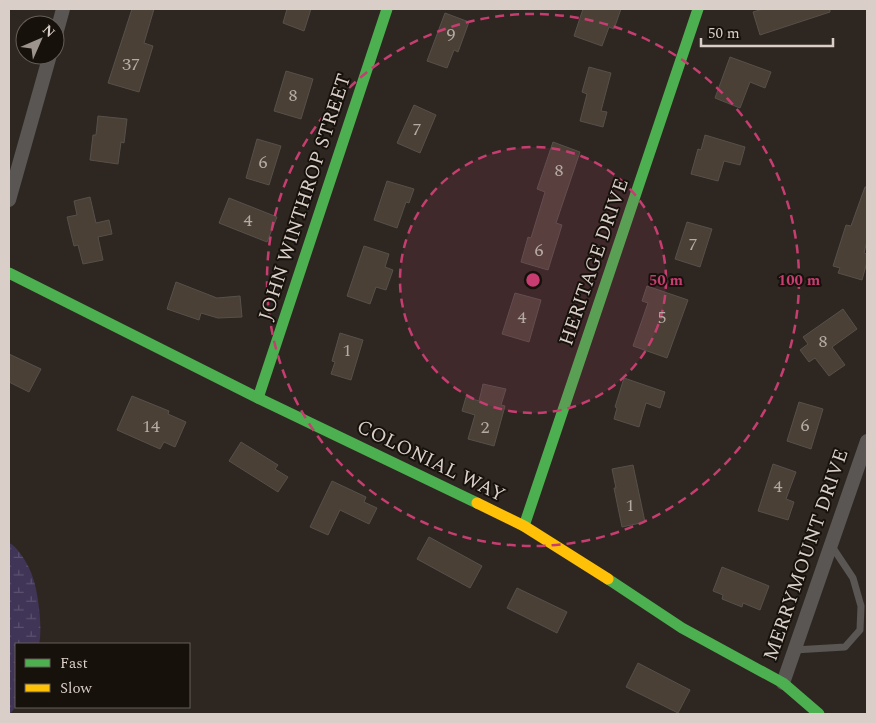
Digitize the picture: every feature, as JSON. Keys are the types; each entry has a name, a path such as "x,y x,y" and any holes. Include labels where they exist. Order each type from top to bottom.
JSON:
{"street":[{"name":"JOHN WINTHROP STREET","path":"258,398 387,9"},
{"name":"HERITAGE DRIVE","path":"524,526 698,9"},
{"path":"9,200 47,65"},
{"name":"COLONIAL WAY","path":"9,273 258,398 524,526 682,628 782,683 819,714"},
{"name":"MERRYMOUNT DRIVE","path":"782,683 867,441"}],"lane":[{"path":"794,650 845,647 860,630 861,606 853,578 831,544"}],"green space":[{"path":"9,543 20,553 32,574 40,621 39,643 15,643 15,707 10,714"}],"building":[{"path":"132,9 154,9 144,43 153,46 139,92 108,83"},
{"path":"287,9 311,9 304,31 283,23"},
{"path":"583,9 621,9 614,29 609,27 602,46 574,36"},
{"path":"763,9 830,9 830,12 760,35 753,12"},
{"path":"445,13 469,22 458,52 454,50 447,68 427,61"},
{"path":"730,57 771,72 765,88 750,82 740,108 715,98"},
{"path":"589,67 611,73 601,111 607,112 603,127 580,121 587,94 582,92"},
{"path":"286,71 313,79 301,119 274,111"},
{"path":"414,105 436,115 420,153 397,143"},
{"path":"98,116 127,119 124,143 121,142 118,164 90,160 93,135 96,135"},
{"path":"705,135 745,147 740,165 724,161 718,181 691,174 698,149 701,150"},
{"path":"257,139 281,146 269,185 246,178"},
{"path":"553,142 580,152 556,223 562,225 548,270 521,262 528,237 531,238 545,192 537,189"},
{"path":"387,181 414,189 409,203 406,202 397,228 374,220"},
{"path":"865,187 867,187 867,241 864,253 867,254 867,262 862,280 838,273 840,268 833,266 846,225 851,226"},
{"path":"90,197 96,223 109,220 112,234 98,237 103,260 83,264 78,245 74,246 67,217 77,215 74,201"},
{"path":"229,198 277,217 267,242 219,223"},
{"path":"687,222 712,229 700,267 675,259"},
{"path":"364,246 389,254 385,267 393,270 386,290 376,287 370,304 347,296"},
{"path":"176,282 217,298 240,296 242,317 218,318 201,313 199,320 167,309"},
{"path":"647,286 688,300 667,358 633,346 648,303 642,301"},
{"path":"515,293 541,300 529,342 502,334"},
{"path":"843,309 857,329 832,347 845,365 829,376 815,358 809,362 800,350 808,344 803,337"},
{"path":"340,333 363,340 351,380 331,374 335,362 332,361"},
{"path":"9,354 41,369 29,392 9,382"},
{"path":"624,378 665,392 660,408 646,403 639,427 614,419 617,408 615,407"},
{"path":"483,384 506,389 501,405 505,406 494,446 468,439 475,415 462,411 466,397 479,401"},
{"path":"132,396 169,411 168,414 186,422 175,447 164,442 160,449 117,430"},
{"path":"799,402 823,409 811,449 787,441"},
{"path":"241,442 278,465 275,469 288,477 278,492 229,461"},
{"path":"773,464 796,472 786,499 794,502 788,520 758,511"},
{"path":"633,465 645,522 622,527 612,469"},
{"path":"332,481 366,497 364,502 377,508 369,524 340,510 328,535 310,527"},
{"path":"429,537 482,566 470,588 417,559"},
{"path":"722,567 769,586 760,610 743,603 742,607 722,599 723,595 713,591"},
{"path":"517,588 567,612 557,633 507,608"},
{"path":"638,663 690,690 678,713 626,687"}],"traffic: fast":[{"path":"258,398 387,9"},
{"path":"524,526 698,9"},
{"path":"9,273 258,398 477,503"},
{"path":"608,579 682,628 783,683 819,714"}],"traffic: slow":[{"path":"477,503 524,526 608,579"}]}
